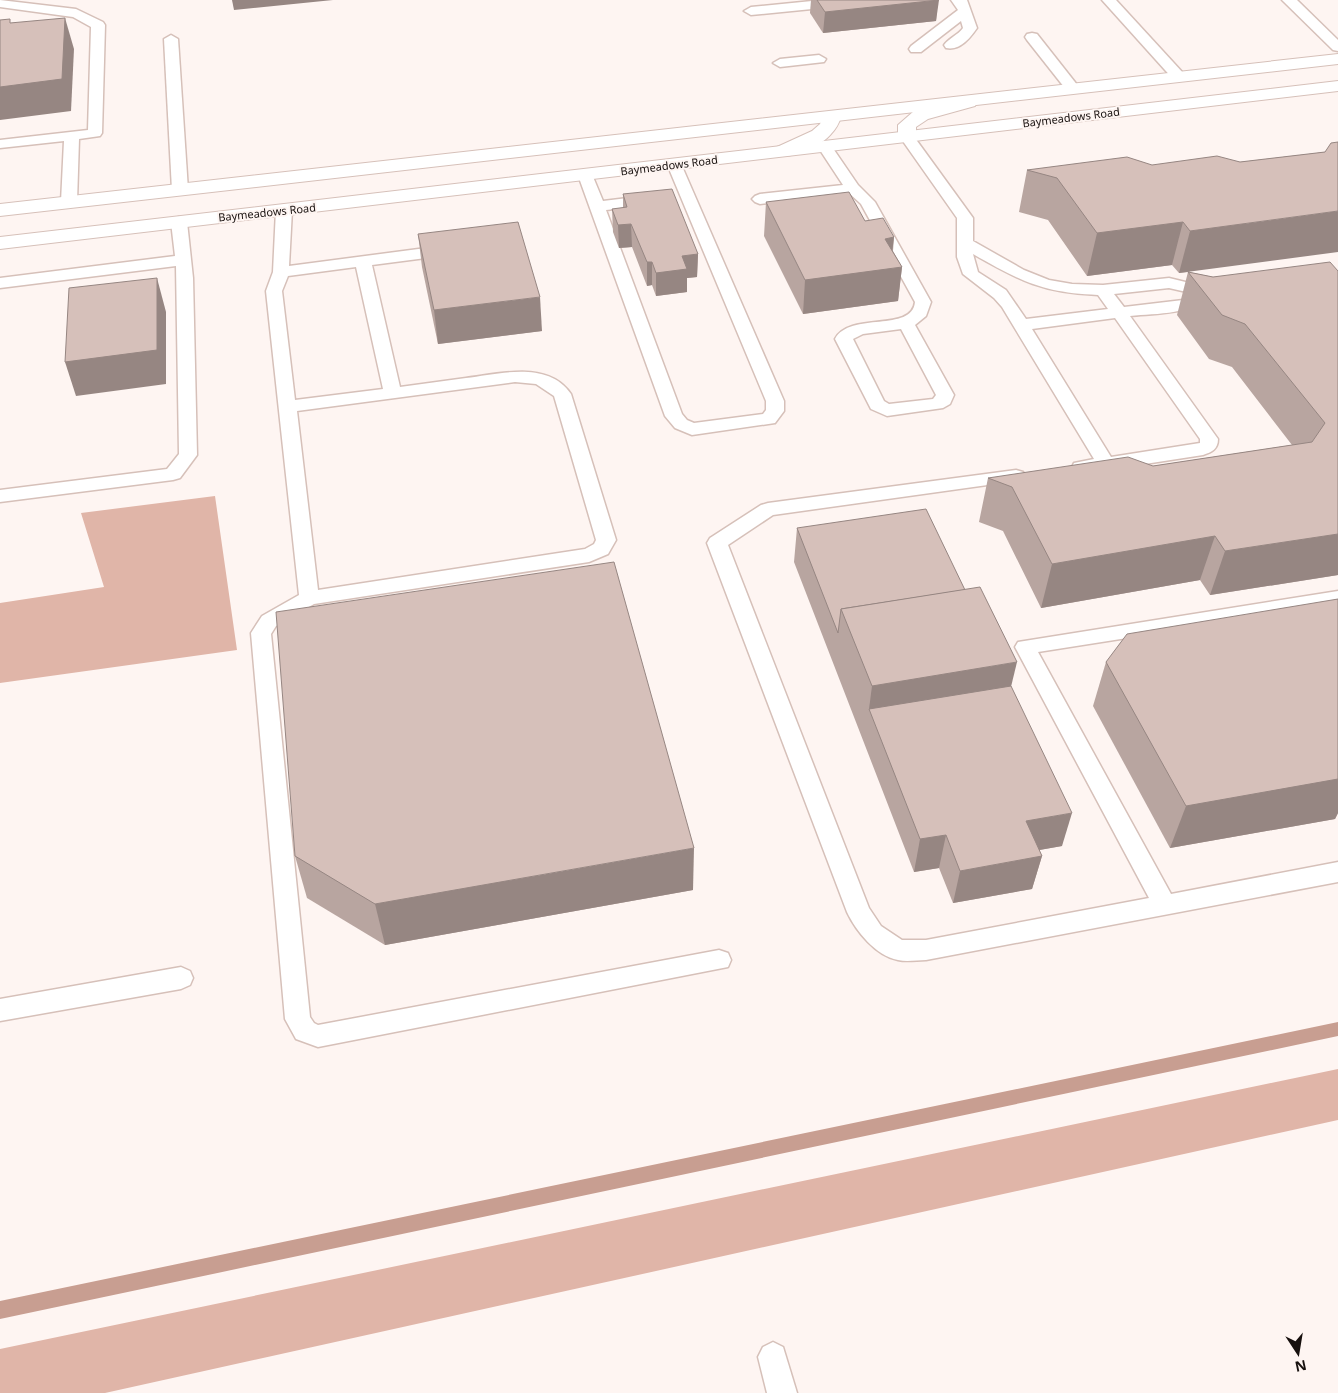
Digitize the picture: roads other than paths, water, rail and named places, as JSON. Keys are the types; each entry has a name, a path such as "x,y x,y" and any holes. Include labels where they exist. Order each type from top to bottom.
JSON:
{"main road":[{"path":"0,210 1338,59"},
{"name":"Baymeadows Road","path":"0,243 1338,86"},
{"path":"907,137 907,125 921,115 968,102"},
{"path":"784,151 823,134 829,127 832,117"}],"lane":[{"path":"751,12 862,0"},
{"path":"1109,0 1179,77"},
{"path":"1288,0 1338,46"},
{"path":"0,4 76,13 98,25"},
{"path":"916,49 961,6 970,28 962,38 951,46"},
{"path":"79,27 98,25"},
{"path":"0,144 96,133 98,25"},
{"path":"1032,37 1073,89"},
{"path":"171,38 180,190"},
{"path":"780,63 819,59"},
{"path":"69,202 72,136"},
{"path":"907,137 965,218 964,257 971,274 1000,294 1106,464"},
{"path":"825,147 853,188 867,202 923,302 923,309 920,315 906,323 859,329 846,335 844,339 877,405 888,410 937,404 944,400 945,395 906,323"},
{"path":"586,175 674,416 681,424 692,429 769,419 775,411 775,401 674,164"},
{"path":"760,199 853,188"},
{"path":"597,206 687,196"},
{"path":"284,210 281,272 274,291 309,598"},
{"path":"0,496 173,474 188,455 183,260 179,222"},
{"path":"964,243 1018,273 1045,284 1072,289 1104,290 1169,283 1202,291 1221,288"},
{"path":"281,272 469,248"},
{"path":"0,283 183,260"},
{"path":"363,261 393,393"},
{"path":"1104,290 1118,313 1209,440 1209,445 1203,450 768,509 717,543 859,912 873,933 898,950 926,950 1338,872"},
{"path":"1021,325 1188,304 1202,291"},
{"path":"287,407 515,377 536,378 554,385 562,394 606,540 601,549 589,555 309,598 269,621 261,632 298,1019 305,1031 318,1036 719,960"},
{"path":"1165,905 1025,647 1338,598"},
{"path":"0,1010 181,978"},
{"path":"773,1357 782,1393"}],"waterway":[{"path":"0,1310 1338,1029"}]}
